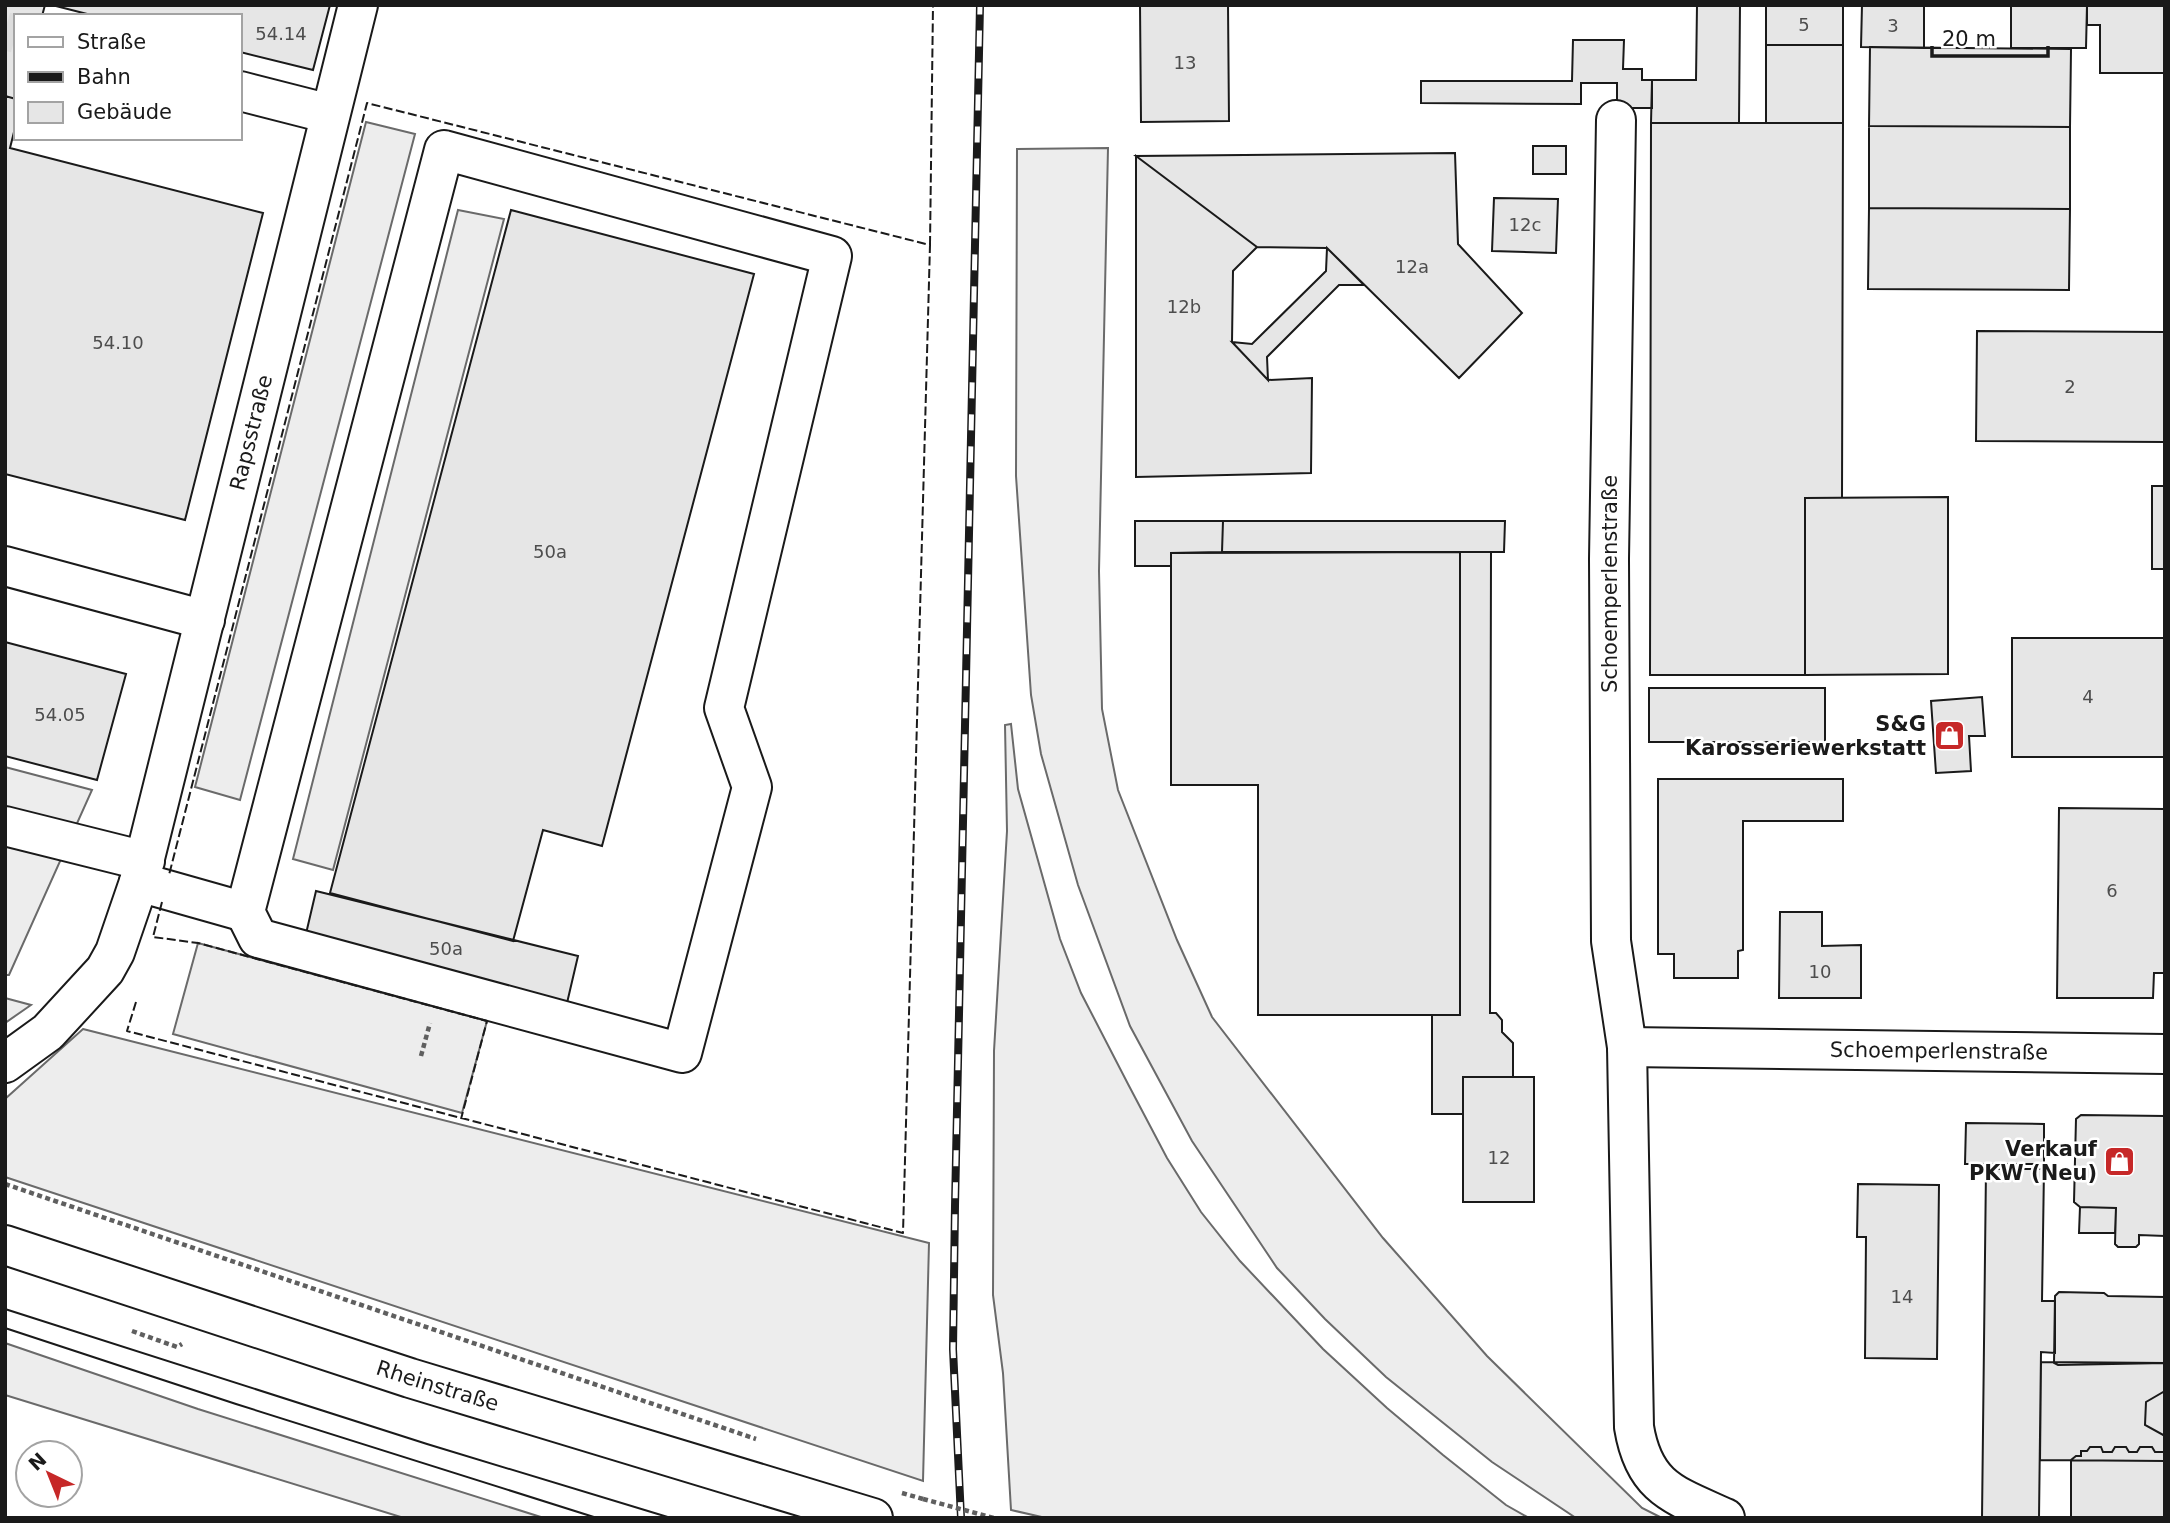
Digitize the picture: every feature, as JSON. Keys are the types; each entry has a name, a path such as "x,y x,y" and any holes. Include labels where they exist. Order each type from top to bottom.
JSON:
{"street":[{"name":"Rapsstraße","path":"5,1063 48,1032 105,970 115,952 142,872 358,5"},
{"path":"242,92 330,114"},
{"name":"Schoemperlenstraße","path":"1616,120 1609,559 1611,941 1627,1047 1634,1427 1637,1448 1660,1485 1673,1495 1725,1518"},
{"path":"5,826 142,872 245,912 258,938 682,1053 752,787 724,708 832,256 444,150 245,912"},
{"path":"5,566 205,620"},
{"name":"Schoemperlenstraße","path":"1627,1047 2165,1054"},
{"name":"Rheinstraße","path":"5,1245 410,1378 873,1518"}],"path":[{"path":"421,1056 431,1020"},
{"path":"5,1184 759,1441"},
{"path":"923,1499 994,1518"}],"shaded area":[{"path":"366,122 415,134 240,800 195,787"},
{"path":"1108,148 1099,571 1102,709 1118,790 1177,940 1212,1017 1383,1238 1487,1356 1642,1508 1662,1518 1576,1518 1492,1462 1386,1377 1325,1319 1277,1268 1192,1141 1130,1026 1078,885 1041,754 1031,695 1016,476 1017,149"},
{"path":"458,210 504,219 333,870 293,859"},
{"path":"1011,724 1018,789 1060,939 1081,993 1167,1158 1201,1212 1240,1261 1323,1349 1443,1455 1506,1505 1529,1518 1046,1518 1011,1510 1003,1373 993,1295 994,1051 1007,831 1005,725"},
{"path":"5,767 92,790 9,975 5,975"},
{"path":"198,943 487,1021 462,1113 173,1034"},
{"path":"5,998 31,1005 5,1023"},
{"path":"83,1029 929,1243 923,1481 5,1177 5,1099"},
{"path":"5,1343 198,1409 544,1518 404,1518 5,1395"}],"building":[{"path":"5,5 45,5 43,14 14,14 14,98 5,96"},
{"path":"52,5 330,5 313,70 242,52 242,14 87,14"},
{"path":"1140,5 1228,5 1229,121 1141,122"},
{"path":"1697,5 1740,5 1739,123 1651,123 1652,80 1696,80"},
{"path":"1766,5 1843,5 1843,45 1766,45"},
{"path":"1862,5 1924,5 1924,48 1861,47"},
{"path":"2011,5 2087,5 2086,48 2011,48"},
{"path":"2087,5 2165,5 2165,73 2100,73 2100,25 2087,25"},
{"path":"1573,40 1624,40 1623,69 1642,69 1642,80 1652,80 1652,108 1617,108 1617,83 1581,83 1581,104 1421,103 1421,81 1572,81"},
{"path":"1766,45 1843,45 1843,123 1766,123"},
{"path":"1870,47 2071,49 2070,127 1869,126"},
{"path":"5,96 14,98 14,132 10,148 263,213 185,520 5,474"},
{"path":"1651,123 1843,123 1842,498 1805,498 1805,675 1650,675"},
{"path":"1869,126 2070,127 2070,209 1869,208"},
{"path":"1533,146 1566,146 1566,174 1533,174"},
{"path":"1455,153 1458,244 1522,313 1459,378 1327,248 1257,247 1136,156"},
{"path":"1136,156 1257,247 1233,271 1232,342 1268,380 1312,378 1311,473 1136,477"},
{"path":"1494,198 1558,199 1556,253 1492,251"},
{"path":"1869,208 2070,209 2069,290 1868,289"},
{"path":"511,210 754,274 602,846 543,830 513,941 330,893"},
{"path":"1327,248 1364,285 1339,285 1267,357 1268,380 1232,342 1252,344 1326,271"},
{"path":"1977,331 2165,332 2165,442 1976,441"},
{"path":"2152,486 2165,486 2165,569 2152,569"},
{"path":"1948,497 1948,674 1805,675 1805,498"},
{"path":"1135,521 1223,521 1222,552 1171,553 1171,566 1135,566"},
{"path":"1223,521 1505,521 1504,552 1222,552"},
{"path":"1460,552 1491,552 1490,1013 1496,1013 1502,1020 1502,1032 1513,1043 1513,1077 1463,1077 1463,1114 1432,1114 1432,1015 1460,1015"},
{"path":"1460,552 1460,1015 1258,1015 1258,785 1171,785 1171,553"},
{"path":"2012,638 2165,638 2165,757 2012,757"},
{"path":"5,642 126,674 97,780 5,756"},
{"path":"1649,688 1825,688 1825,742 1649,742"},
{"path":"1982,697 1985,736 1969,736 1971,771 1936,773 1931,701"},
{"path":"1658,779 1843,779 1843,821 1743,821 1743,950 1738,951 1738,978 1674,978 1674,954 1658,954"},
{"path":"2059,808 2165,809 2165,973 2154,973 2153,998 2057,998"},
{"path":"316,891 578,956 567,1003 305,938"},
{"path":"1780,912 1822,912 1822,946 1861,945 1861,998 1779,998"},
{"path":"1463,1077 1534,1077 1534,1202 1463,1202"},
{"name":"Verkauf PKW (Neu)","path":"2081,1115 2165,1116 2165,1236 2139,1235 2139,1244 2136,1247 2118,1247 2115,1244 2116,1208 2080,1207 2074,1202 2076,1119"},
{"path":"1966,1123 2044,1124 2044,1164 1965,1164"},
{"path":"1986,1169 2044,1169 2042,1301 2055,1301 2055,1353 2041,1352 2039,1518 1982,1518"},
{"path":"1858,1184 1939,1185 1937,1359 1865,1358 1866,1237 1857,1237"},
{"path":"2080,1207 2116,1208 2115,1233 2079,1233"},
{"path":"2059,1292 2165,1297 2165,1363 2054,1363 2055,1296"},
{"path":"2041,1362 2165,1363 2165,1461 2040,1460"},
{"path":"2165,1391 2165,1436 2145,1425 2146,1402"},
{"path":"2090,1447 2101,1447 2103,1452 2112,1452 2115,1447 2126,1447 2129,1452 2137,1452 2140,1447 2152,1447 2155,1452 2165,1452 2165,1518 2071,1518 2071,1460 2081,1456 2081,1451 2087,1451"}],"tunnel":[{"path":"5,31 14,33"}],"tram line":[{"path":"5,1309 427,1444 671,1518"},
{"path":"5,1328 597,1518"}],"railway":[{"path":"961,1518 953,1349 980,5"}],"fence":[{"path":"930,245 933,5"},
{"path":"136,1002 127,1031 903,1233 930,245 367,103 169,875"},
{"path":"162,902 153,937 198,943 487,1021 461,1119"}],"place":[{"name":"S&G Karosseriewerkstatt","path":"1949,736"},
{"name":"Verkauf PKW (Neu)","path":"2120,1161"}]}
